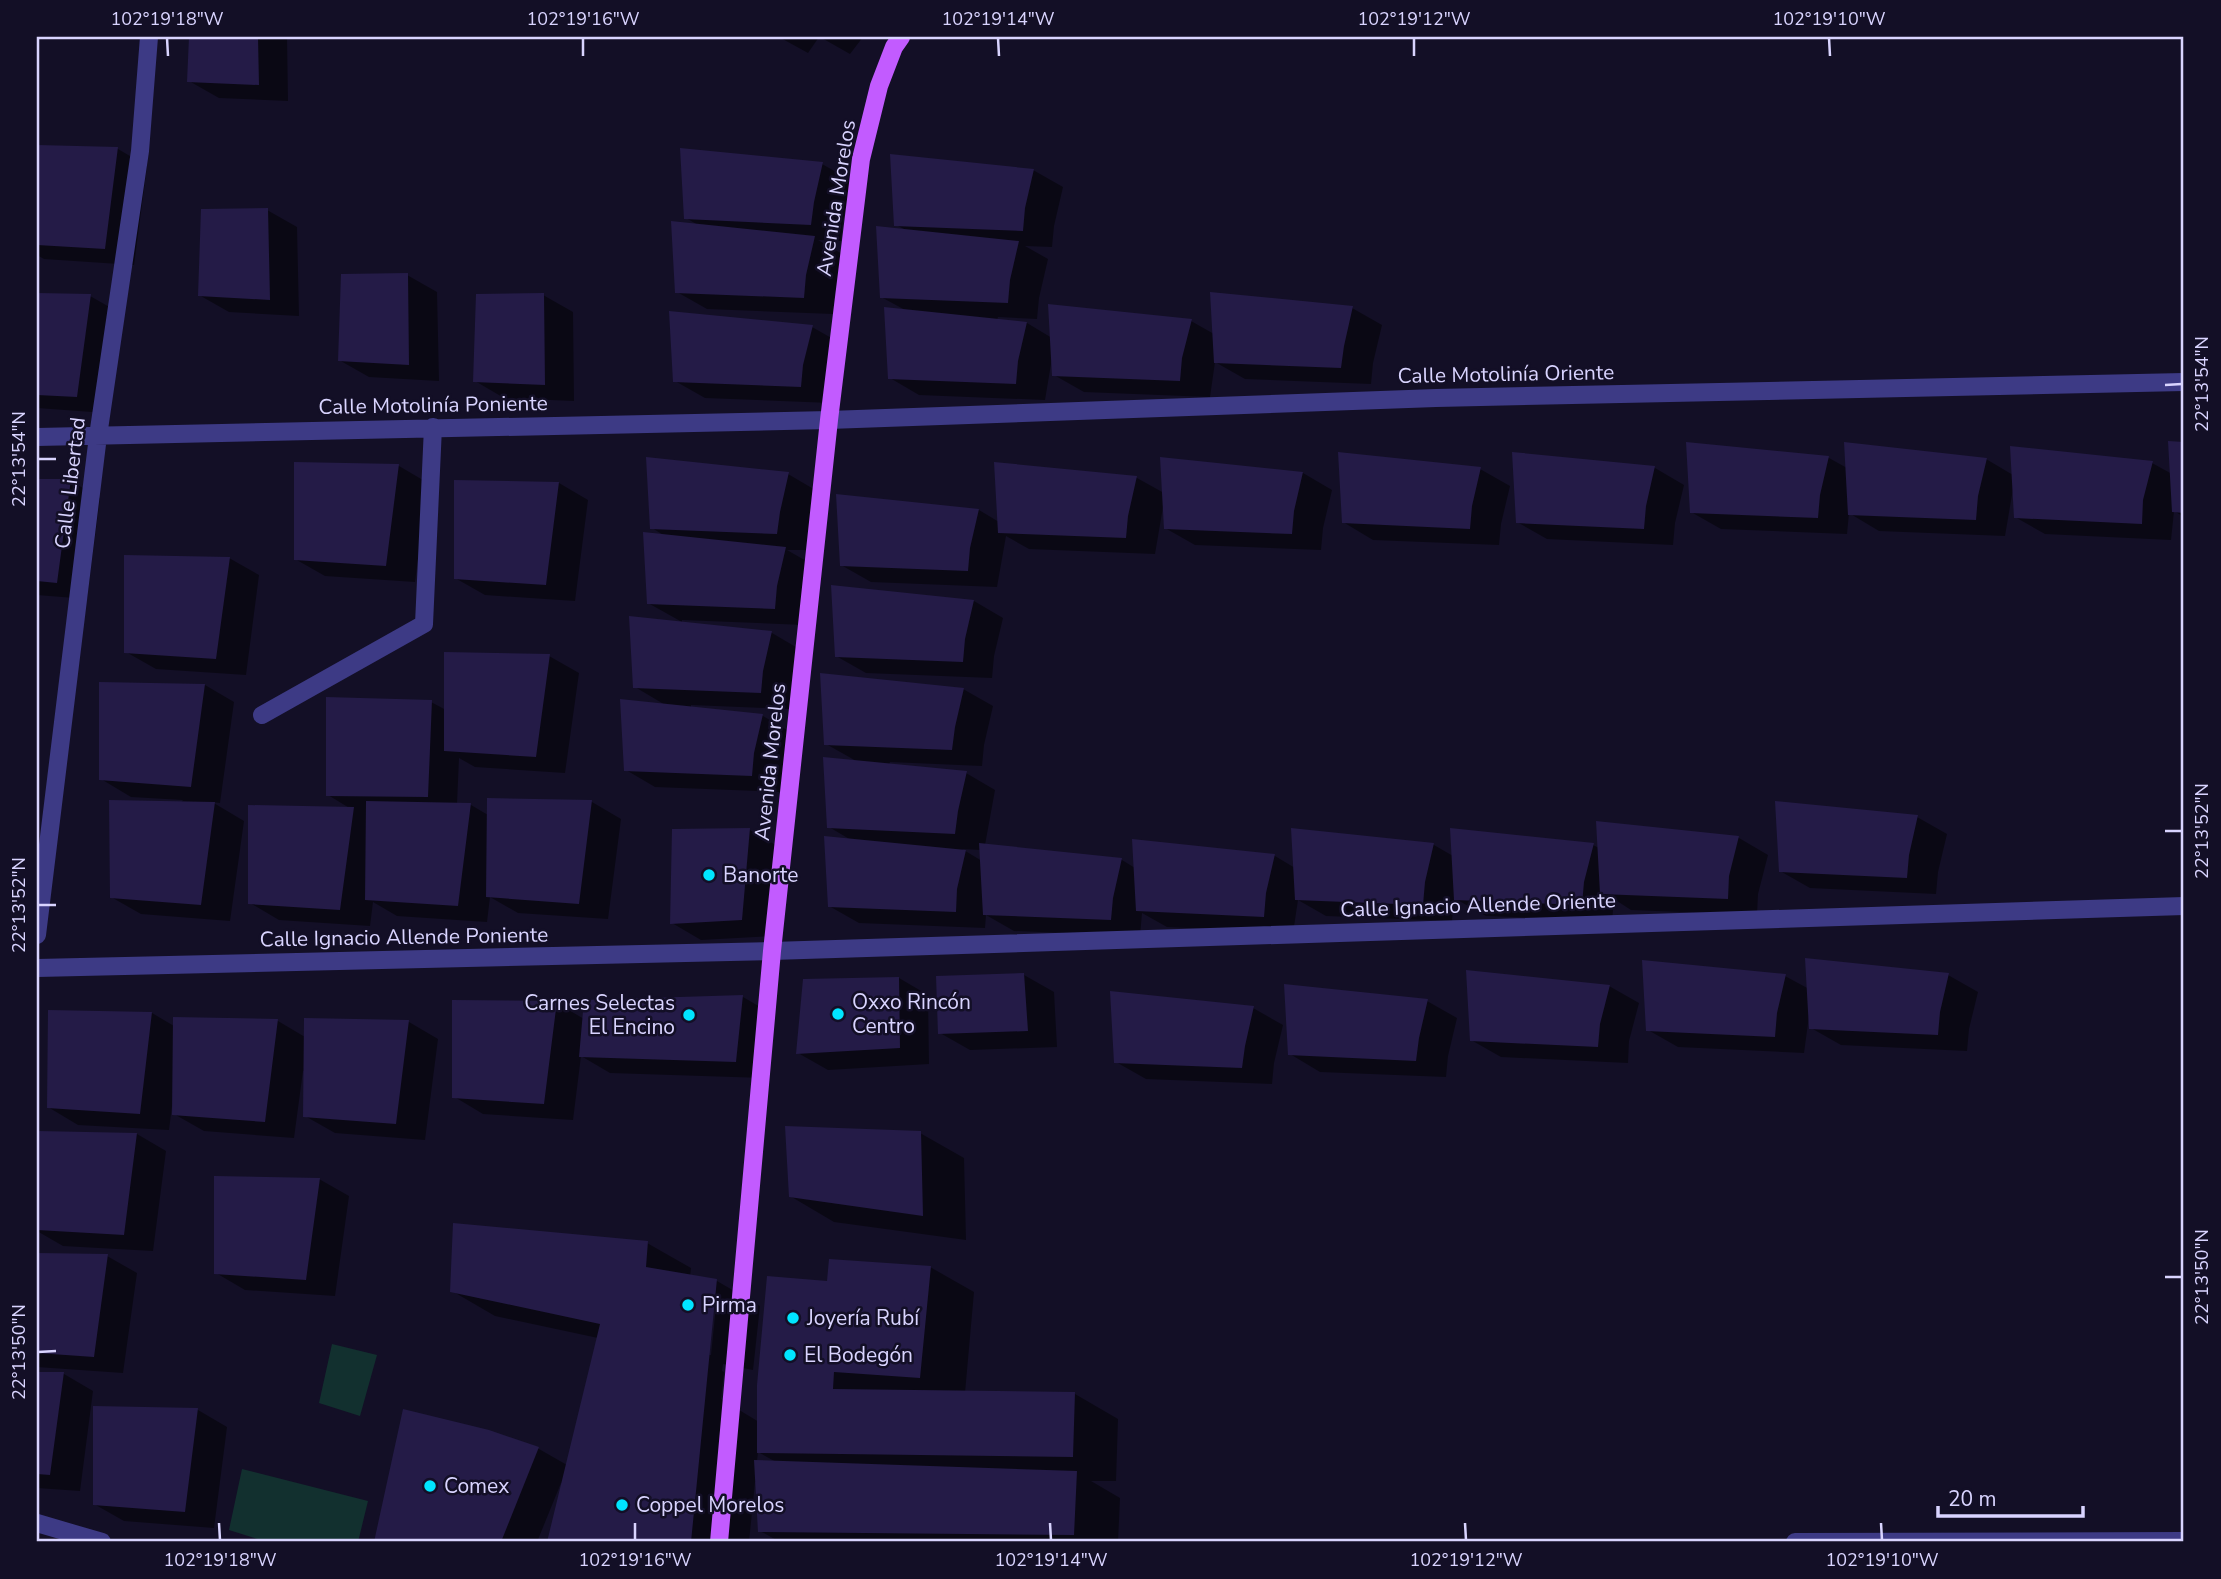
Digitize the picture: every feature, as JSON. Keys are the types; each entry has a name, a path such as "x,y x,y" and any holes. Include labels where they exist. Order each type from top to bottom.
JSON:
{"main road":[{"name":"Avenida Morelos","path":"719,1542 772,951 830,420 862,159 879,86 894,47 901,37"}],"street":[{"name":"Calle Libertad","path":"37,935 98,436 140,151 149,37"},
{"name":"Calle Motolinía Oriente","path":"830,420 1422,398 2184,382"},
{"name":"Calle Motolinía Poniente","path":"37,438 830,420"},
{"path":"262,715 424,624 433,428"},
{"name":"Calle Ignacio Allende Oriente","path":"772,951 2184,905"},
{"name":"Calle Ignacio Allende Poniente","path":"37,968 772,951"},
{"path":"37,1523 102,1542"},
{"path":"1795,1542 2184,1541"}],"green space":[{"path":"332,1344 377,1355 360,1416 319,1403"},
{"path":"242,1469 368,1501 358,1542 267,1542 229,1530"}],"building":[{"path":"189,37 258,37 259,85 187,82"},
{"path":"37,145 118,147 105,249 37,245"},
{"path":"680,148 823,162 811,225 684,219"},
{"path":"890,154 1034,169 1023,231 894,226"},
{"path":"268,208 270,300 198,296 201,209"},
{"path":"671,221 815,236 804,298 675,293"},
{"path":"876,226 1019,241 1008,303 880,298"},
{"path":"408,273 409,365 338,361 341,274"},
{"path":"1210,292 1353,306 1341,368 1214,363"},
{"path":"37,293 91,294 77,397 37,395"},
{"path":"544,293 545,385 473,382 476,294"},
{"path":"1048,304 1192,319 1182,358 1180,381 1052,376"},
{"path":"884,307 1027,322 1016,384 888,379"},
{"path":"669,311 813,325 803,365 801,387 673,382"},
{"path":"2168,441 2184,442 2184,513 2172,512"},
{"path":"1686,442 1829,456 1818,518 1690,513"},
{"path":"1844,442 1987,458 1978,496 1976,520 1848,515"},
{"path":"2010,446 2153,461 2143,500 2142,524 2014,518"},
{"path":"1338,452 1481,467 1470,529 1342,523"},
{"path":"1512,452 1655,466 1644,529 1516,523"},
{"path":"646,457 789,472 777,534 650,529"},
{"path":"1160,457 1303,472 1292,534 1164,529"},
{"path":"294,462 399,464 386,566 294,560"},
{"path":"994,462 1137,476 1126,538 998,533"},
{"path":"37,479 71,479 57,583 37,581"},
{"path":"454,480 559,482 546,585 454,579"},
{"path":"836,494 979,509 968,571 840,566"},
{"path":"643,532 786,547 775,609 647,604"},
{"path":"124,555 230,557 216,659 124,653"},
{"path":"831,585 974,600 963,662 835,657"},
{"path":"629,616 772,631 761,693 633,688"},
{"path":"444,652 550,654 536,757 444,751"},
{"path":"820,673 964,688 952,750 824,745"},
{"path":"99,682 205,684 191,787 99,780"},
{"path":"326,697 432,700 428,797 326,796"},
{"path":"620,699 763,714 752,776 624,771"},
{"path":"823,757 967,771 955,834 827,828"},
{"path":"487,798 592,800 579,904 486,897"},
{"path":"109,800 215,802 201,905 110,898"},
{"path":"366,801 471,803 458,906 365,900"},
{"path":"1775,801 1918,815 1907,878 1779,872"},
{"path":"248,805 354,807 340,910 248,904"},
{"path":"1596,821 1739,836 1729,876 1728,899 1600,894"},
{"name":"Banorte","path":"750,828 742,920 670,924 672,829"},
{"path":"1291,828 1434,843 1423,905 1295,900"},
{"path":"1450,828 1594,843 1584,882 1582,905 1454,900"},
{"path":"824,836 966,850 957,889 956,912 828,907"},
{"path":"1132,839 1275,854 1266,893 1264,917 1136,911"},
{"path":"979,843 1122,858 1111,920 983,915"},
{"path":"1805,958 1949,973 1938,1035 1809,1029"},
{"path":"1642,960 1786,974 1777,1013 1775,1037 1646,1031"},
{"path":"1466,970 1610,985 1600,1024 1598,1047 1470,1041"},
{"path":"1024,973 1028,1031 938,1034 936,976"},
{"path":"899,977 900,1048 796,1054 803,979"},
{"path":"1284,984 1428,999 1416,1061 1288,1055"},
{"path":"1110,991 1254,1006 1242,1068 1114,1063"},
{"path":"743,995 736,1062 579,1057 584,1000"},
{"path":"452,1000 557,1001 544,1104 452,1098"},
{"path":"48,1010 152,1012 140,1114 47,1108"},
{"path":"173,1017 278,1019 265,1122 172,1115"},
{"path":"304,1018 409,1020 396,1124 303,1117"},
{"path":"785,1126 921,1131 923,1216 789,1197"},
{"path":"37,1131 137,1133 124,1235 37,1230"},
{"path":"214,1176 320,1178 306,1280 214,1274"},
{"path":"453,1223 648,1241 646,1267 717,1279 691,1542 547,1542 600,1324 450,1292"},
{"path":"37,1253 108,1254 94,1357 37,1353"},
{"path":"829,1259 931,1266 920,1378 834,1372 833,1389 1075,1392 1073,1457 757,1453 757,1385 767,1276 827,1281"},
{"path":"37,1372 64,1372 50,1475 37,1474"},
{"path":"93,1406 198,1408 185,1512 93,1505"},
{"name":"Comex","path":"403,1409 489,1430 539,1447 501,1542 374,1542"},
{"path":"754,1460 1077,1471 1074,1535 758,1532"}],"place":[{"name":"Banorte","path":"709,875"},
{"name":"Oxxo Rincón Centro","path":"838,1014"},
{"name":"Carnes Selectas El Encino","path":"689,1015"},
{"name":"Pirma","path":"688,1305"},
{"name":"Joyería Rubí","path":"793,1318"},
{"name":"El Bodegón","path":"790,1355"},
{"name":"Comex","path":"430,1486"},
{"name":"Coppel Morelos","path":"622,1505"}]}
